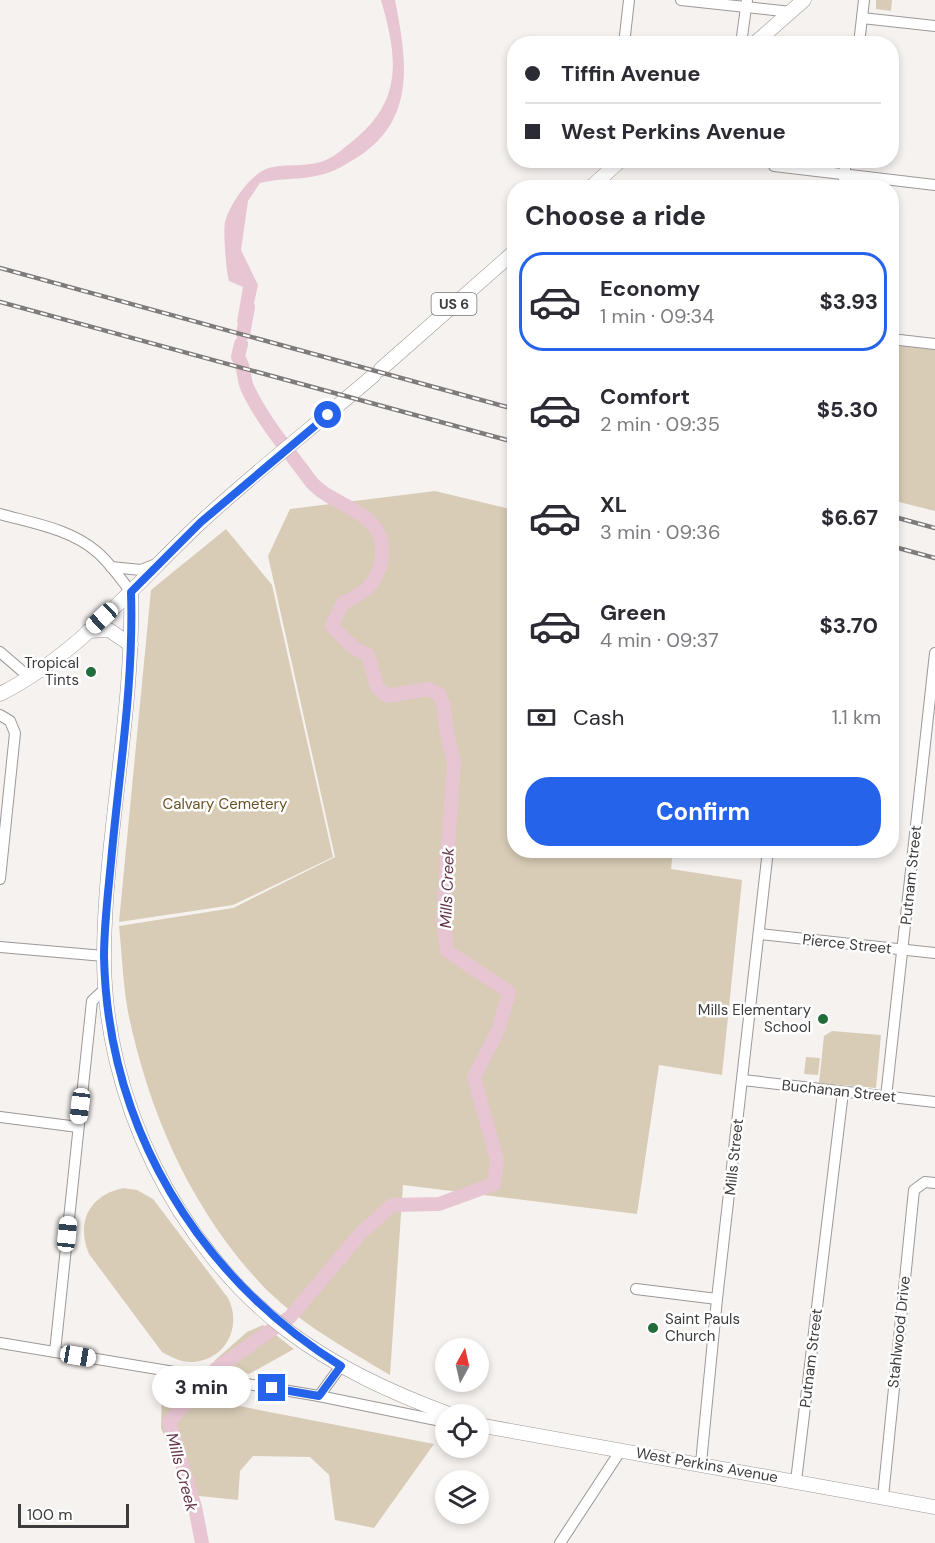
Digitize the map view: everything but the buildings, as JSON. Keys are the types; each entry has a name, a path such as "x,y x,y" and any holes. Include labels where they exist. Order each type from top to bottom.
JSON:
{"main road":[{"path":"763,36 804,0"},
{"path":"598,180 610,168"},
{"name":"US 6","path":"0,694 29,677 88,631 201,522 297,442 507,258"},
{"path":"131,592 132,645 104,956 110,1028 133,1114 160,1174 202,1243 236,1282 287,1330 341,1366 396,1395 435,1409"},
{"path":"88,631 109,630 132,645"},
{"name":"West Perkins Avenue","path":"489,1428 701,1463 935,1507"}],"street":[{"path":"625,36 629,0"},
{"path":"681,0 747,3 790,12"},
{"path":"860,36 864,0"},
{"path":"742,36 747,3"},
{"path":"862,18 935,26"},
{"path":"790,168 890,180"},
{"path":"844,180 845,168"},
{"path":"899,181 935,185"},
{"path":"899,340 935,344"},
{"path":"0,514 55,530 82,541 111,567 131,592"},
{"path":"111,567 141,570 162,562"},
{"path":"0,652 29,677"},
{"name":"Putnam Street","path":"886,1097 935,653"},
{"path":"0,879 15,733 5,718"},
{"path":"922,772 935,774"},
{"name":"Mills Street","path":"701,1463 717,1299 767,858"},
{"name":"Pierce Street","path":"759,934 935,952"},
{"path":"0,947 104,956"},
{"path":"55,1352 92,1001 106,988"},
{"name":"Buchanan Street","path":"742,1080 935,1102"},
{"name":"Putnam Street","path":"796,1481 843,1092"},
{"path":"0,1118 78,1126"},
{"name":"Stahlwood Drive","path":"883,1497 914,1190 925,1182 935,1183"},
{"path":"636,1289 717,1299"},
{"path":"0,1342 319,1396 435,1420"},
{"path":"319,1396 341,1366"},
{"path":"560,1543 621,1450"}],"green space":[{"path":"876,0 892,0 891,11 876,9"},
{"path":"899,345 935,348 935,511 899,502"},
{"path":"435,491 507,508 507,858 672,858 671,869 742,880 722,1075 659,1065 637,1214 403,1185 390,1375 322,1333 274,1297 235,1254 213,1223 176,1157 161,1122 137,1050 126,1001 119,926 233,908 335,857 268,556 290,509"},
{"name":"Calvary Cemetery","path":"226,529 272,585 333,857 233,905 119,922 151,590"},
{"path":"832,1031 881,1035 876,1088 819,1083 824,1036"},
{"path":"806,1057 820,1058 818,1075 804,1074"},
{"path":"123,1188 137,1190 153,1199 228,1298 232,1308 232,1329 229,1339 215,1355 194,1362 185,1362 162,1352 89,1254 84,1232 88,1212 101,1197"},
{"path":"263,1325 294,1349 249,1374 214,1361 247,1332"},
{"path":"162,1391 434,1444 374,1528 335,1520 329,1475 310,1457 253,1456 240,1471 238,1500 190,1495 161,1428"}],"shaded area":[{"path":"381,0 395,0 404,64 399,104 391,123 379,140 361,155 326,174 260,183 248,201 241,250 258,285 249,326 237,322 243,287 229,281 224,234 228,215 241,191 260,173 273,167 313,164 331,157 370,125 382,109 389,92 393,58"}],"waterway":[{"name":"Mills Creek","path":"243,334 248,307"},
{"name":"Mills Creek","path":"202,1543 195,1507 169,1422 216,1369 290,1317 361,1233 392,1205 439,1204 494,1184 497,1160 474,1077 498,1031 509,992 447,951 443,919 454,762 446,729 444,707 439,694 428,689 387,696 377,687 368,655 354,648 332,626 343,603 368,588 376,577 381,562 382,544 377,531 369,520 319,489 276,434 247,387 242,364 238,357 241,344"}],"railway":[{"path":"0,268 507,407"},
{"path":"0,302 507,440"},
{"path":"899,518 935,528"},
{"path":"899,548 935,558"}],"place":[{"name":"Tropical Tints","path":"91,672"},
{"name":"Mills Elementary School","path":"823,1019"},
{"name":"Saint Pauls Church","path":"653,1328"}],"route":[{"path":"272,1388 319,1396 341,1366 287,1330 236,1282 202,1243 165,1184 133,1114 114,1049 106,988 105,936 132,645 131,592 201,522 328,415"}]}
